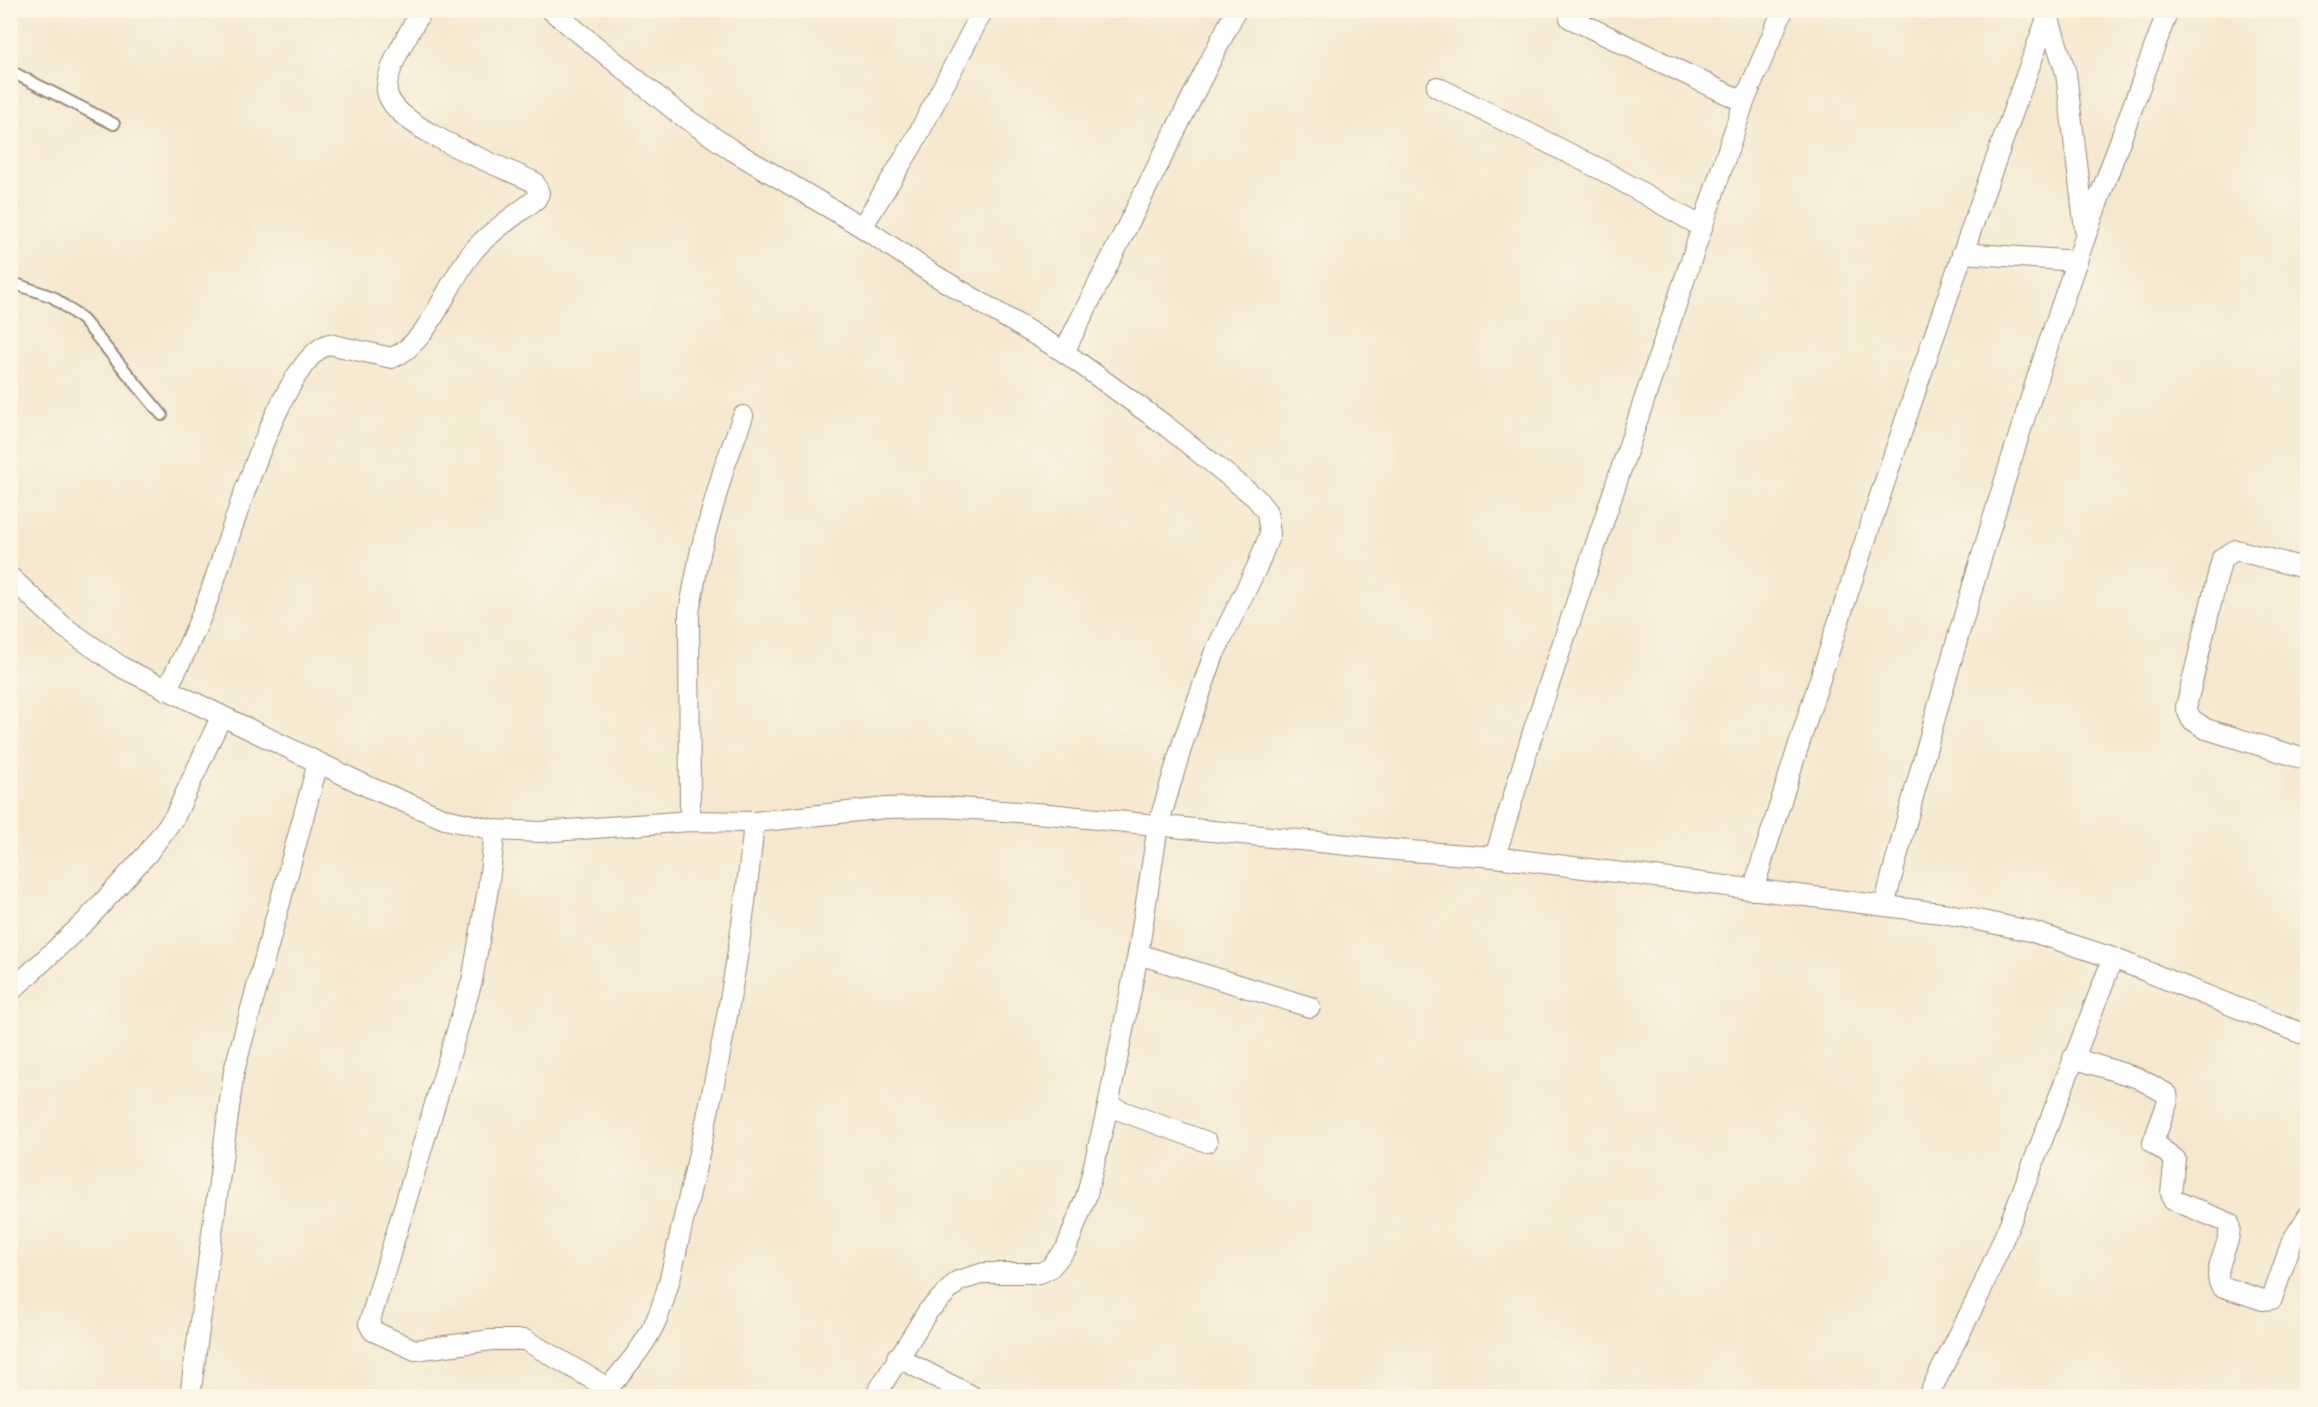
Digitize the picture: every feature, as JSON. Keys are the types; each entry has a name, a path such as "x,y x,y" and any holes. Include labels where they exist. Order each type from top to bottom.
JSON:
{"street":[{"path":"166,690 185,655 208,598 251,470 273,421 311,354 329,344 392,358 401,355 422,333 476,247 522,211 539,193 534,182 434,137 391,100 387,89 388,81 401,49 422,10"},
{"path":"551,10 678,112 732,150 1064,352 1166,426 1256,498 1267,512 1270,523 1270,534 1257,567 1214,654 1182,742 1158,826 1138,954 1108,1106 1087,1194 1066,1249 1059,1259 1040,1273 984,1273 958,1281 928,1311 897,1357 875,1396"},
{"path":"862,227 912,146 983,10"},
{"path":"1064,352 1236,10"},
{"path":"1495,857 1535,724 1744,102 1783,10"},
{"path":"1884,906 1953,650 2028,405 2077,261 2168,10"},
{"path":"2049,13 2066,73 2086,236"},
{"path":"1753,890 1843,609 1962,254 2049,13"},
{"path":"1570,18 1744,102"},
{"path":"1437,87 1604,171 1702,227"},
{"path":"1962,254 2077,261"},
{"path":"690,820 689,612 701,549 724,468 743,416"},
{"path":"2307,569 2236,550 2222,558 2186,707 2191,718 2206,729 2307,759"},
{"path":"12,581 64,627 98,653 166,690 318,763 445,819 495,830 540,832 690,820 754,822 886,808 943,807 1049,814 1495,857 1949,914 2030,932 2113,958 2307,1036"},
{"path":"10,992 86,921 147,854 175,816 221,717"},
{"path":"190,1396 234,1071 318,763"},
{"path":"495,830 488,889 472,981 369,1324 373,1331 415,1350 492,1340 525,1340 604,1392 654,1326 674,1255 707,1118 735,976 747,894 754,822"},
{"path":"1138,954 1310,1007"},
{"path":"1928,1396 1979,1295 2008,1228 2113,958"},
{"path":"2073,1058 2138,1078 2167,1094 2168,1101 2153,1141 2175,1159 2171,1193 2174,1200 2229,1223 2226,1247 2218,1276 2221,1286 2263,1300 2272,1299 2292,1241 2307,1216"},
{"path":"1108,1106 1208,1142"},
{"path":"897,1357 972,1396"}],"lane":[{"path":"10,71 114,124"},
{"path":"10,282 53,297 83,320 162,415"}]}
